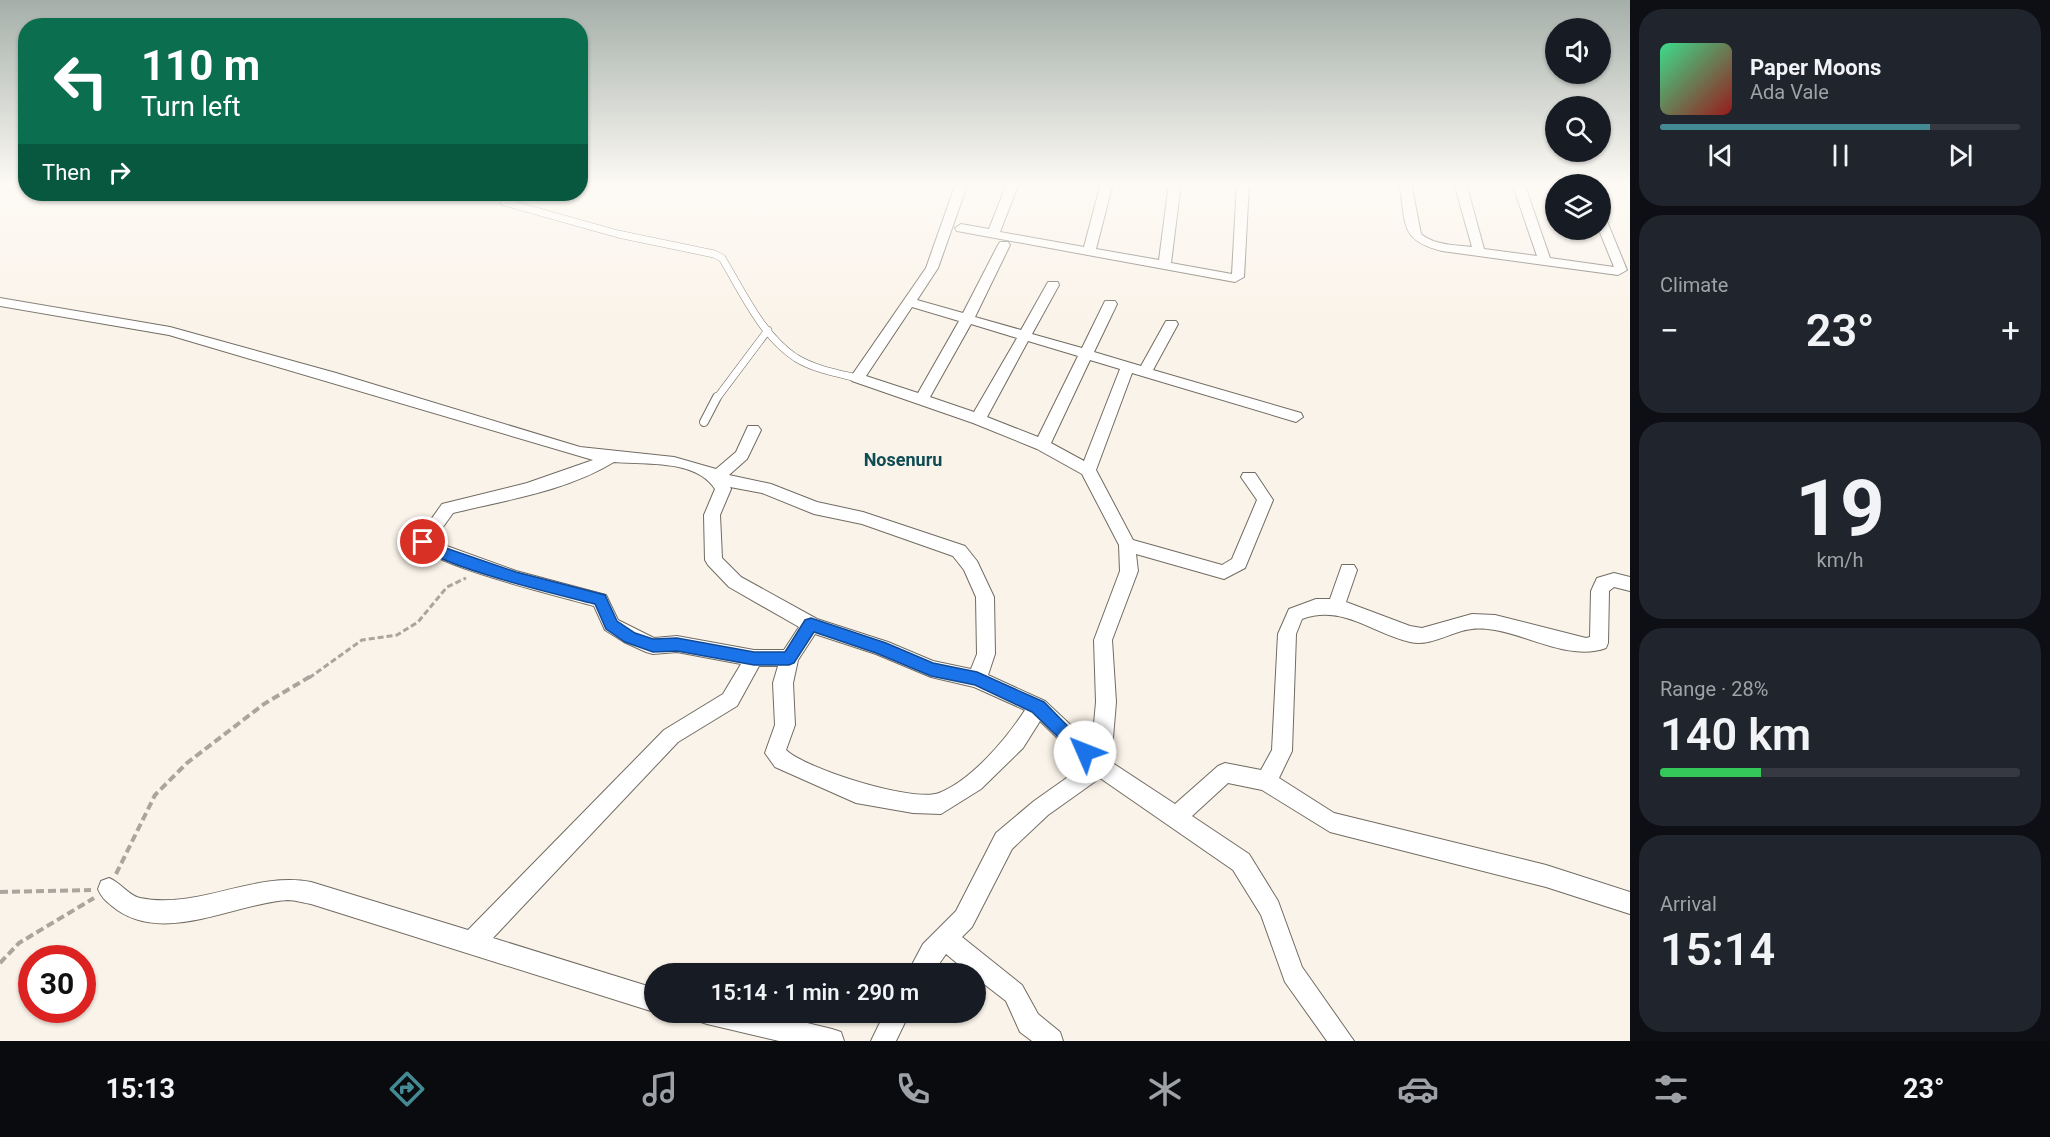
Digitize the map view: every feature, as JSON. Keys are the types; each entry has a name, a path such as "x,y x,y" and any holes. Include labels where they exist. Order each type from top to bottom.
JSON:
{"street":[{"path":"925,963 931,952 964,919 1004,841 1041,808 1100,766 1106,702 1102,640 1117,608 1129,571 1127,545 1088,470 1042,445 978,419 857,378 911,302 932,268 945,232"},
{"path":"980,232 1089,253 1238,277 1240,232"},
{"path":"1089,253 1095,232"},
{"path":"1164,266 1169,232"},
{"path":"1414,232 1415,235 1431,244 1608,271 1622,270 1609,240"},
{"path":"1473,232 1479,252"},
{"path":"1535,232 1545,261"},
{"path":"921,400 967,319 1004,245"},
{"path":"978,419 1053,285"},
{"path":"0,302 170,331 341,379 608,459 673,463 705,470 716,478 723,489 712,515 714,561 735,582 811,625 881,648 931,669 977,679 1038,707 1100,766 1241,862 1270,909 1293,974 1342,1041"},
{"path":"911,302 1296,417"},
{"path":"1042,445 1110,304"},
{"path":"1145,372 1170,324"},
{"path":"1088,470 1127,368"},
{"path":"716,478 742,456 753,430"},
{"path":"608,459 585,471 528,489 448,508 423,542 432,549 496,572 600,600 611,625 630,637 653,646 677,644 754,658 789,658"},
{"path":"1127,545 1224,572 1239,563 1243,556 1264,500 1249,477"},
{"path":"716,478 765,488 814,508 863,518 958,551 971,566 985,597 986,654 977,679"},
{"path":"1336,606 1348,570"},
{"path":"1266,781 1282,750 1287,634 1295,614 1316,606 1336,606 1409,634 1422,636 1472,621 1495,623 1586,646 1599,643 1600,591 1603,583 1614,580 1630,584"},
{"path":"811,625 789,658 783,683 785,725 775,753 783,760 856,793 913,803 941,804 974,782 1016,742 1038,707"},
{"path":"473,942 671,736 730,700 754,658"},
{"path":"1176,817 1225,773 1266,781 1330,822 1546,876 1630,903"},
{"path":"109,889 133,909 177,912 289,889 311,893 644,997"},
{"path":"944,938 1014,993 1029,1023 1051,1041"},
{"path":"754,1023 832,1041"},
{"path":"883,1041 892,1023"}],"lane":[{"path":"616,232 656,242 697,247 722,258 768,330 788,353 807,364 857,378"},
{"path":"704,422 720,392 768,330"}],"path":[{"path":"0,963 19,943 109,889 155,795 187,763 220,735 362,640 397,635 418,622 447,588 464,579 496,572"},
{"path":"0,892 109,889"}],"district":[{"name":"Nosenuru","path":"903,459"}],"route":[{"path":"423,542 432,549 515,578 600,600 611,625 630,637 653,646 677,644 754,658 789,658 811,625 881,648 931,669 977,679 1038,707 1085,752"}]}
